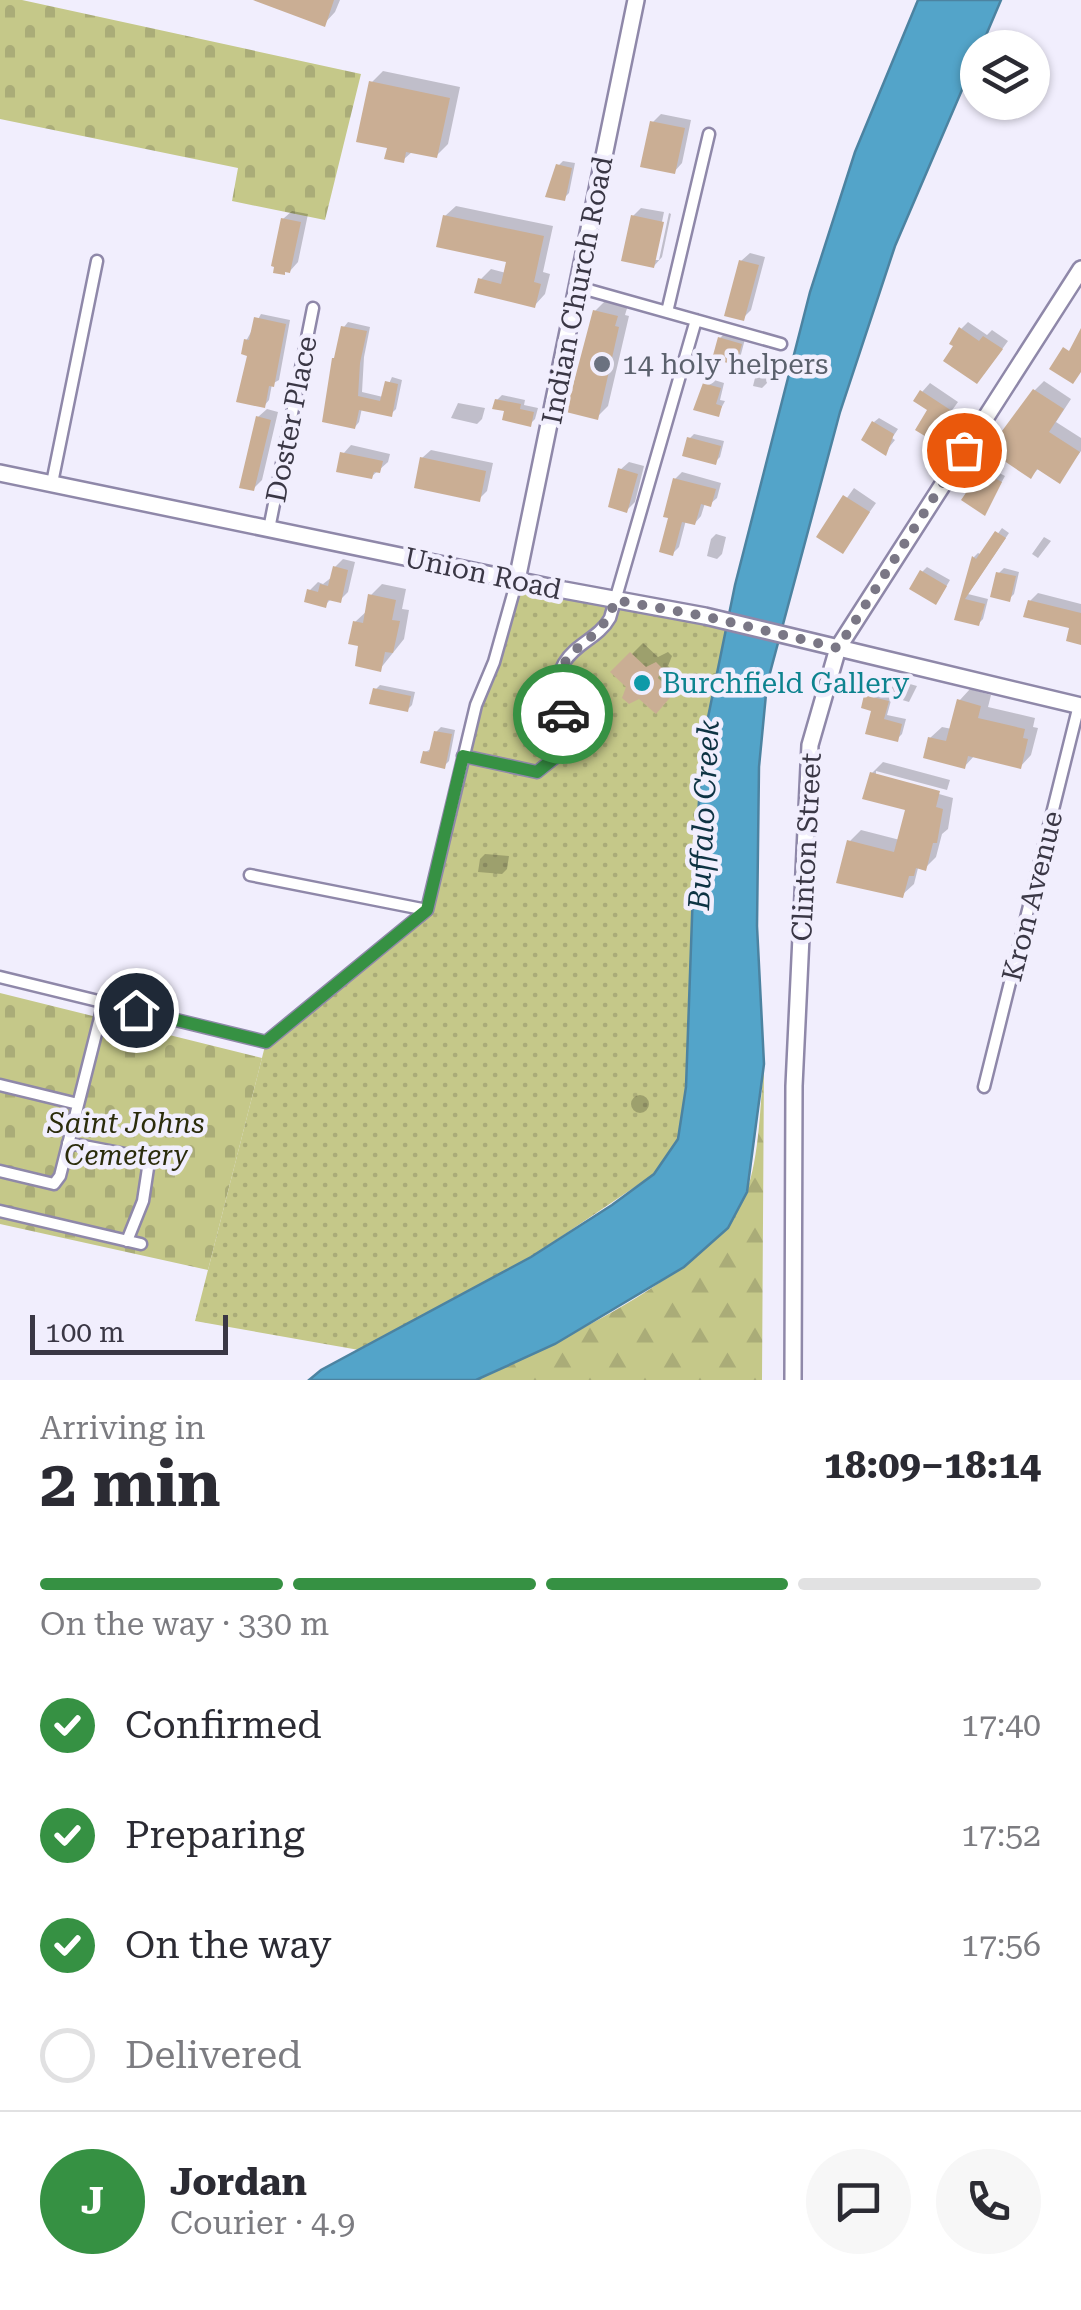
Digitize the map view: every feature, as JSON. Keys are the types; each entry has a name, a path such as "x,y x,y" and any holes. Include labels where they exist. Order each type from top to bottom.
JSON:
{"main road":[{"name":"Indian Church Road","path":"517,580 636,0"},
{"name":"Clinton Street","path":"793,1380 794,1086 810,746 838,648 1081,269"},
{"name":"Union Road","path":"0,474 704,616 1080,706"}],"street":[{"path":"667,312 709,134"},
{"path":"52,484 96,261"},
{"path":"578,287 781,344"},
{"name":"Doster Place","path":"269,529 313,308"},
{"path":"463,756 537,772 562,752 567,727 558,694 562,666 578,646 606,625 696,320"},
{"path":"0,977 266,1042 427,910 476,704 494,662 517,580"},
{"name":"Kron Avenue","path":"984,1087 1080,706"},
{"path":"250,875 427,910"},
{"path":"0,1171 54,1184 60,1176 104,1002"},
{"path":"0,1084 78,1104"},
{"path":"68,1143 141,1157 148,1168 143,1202 127,1241"},
{"path":"0,1211 141,1244"}],"green space":[{"path":"0,0 22,0 361,74 325,220 232,201 238,168 0,119"},
{"path":"517,580 727,625 703,742 686,1087 678,1139 654,1174 531,1257 359,1350 195,1321 266,1042 427,910 447,822"},
{"name":"Saint Johns Cemetery","path":"0,993 262,1058 208,1270 0,1224"},
{"path":"764,1064 762,1380 476,1380 628,1303 702,1250 729,1222 746,1193 754,1163"}],"water":[{"name":"Buffalo Creek","path":"918,0 1001,0 988,30 960,30 960,95 895,246 840,412 767,684 759,767 757,926 764,1064 747,1192 728,1228 684,1267 555,1344 476,1380 309,1380 531,1257 612,1205 654,1174 678,1139 686,1087 703,742 735,585 810,292 855,152"}],"building":[{"path":"253,0 334,0 325,27"},
{"path":"369,81 450,98 437,158 406,152 404,163 384,159 387,148 356,142"},
{"path":"650,121 685,128 675,174 640,167"},
{"path":"556,164 572,168 565,201 545,197"},
{"path":"443,215 544,236 534,282 541,284 535,308 474,293 478,278 501,284 506,262 436,247"},
{"path":"631,215 664,222 654,268 621,261"},
{"path":"281,218 301,222 290,273 285,275 273,273 271,266"},
{"path":"739,260 759,265 744,321 724,316"},
{"path":"593,310 618,316 615,326 619,327 598,420 566,412"},
{"path":"254,317 286,324 274,387 269,386 265,408 236,402 247,356 241,354 244,339 249,340"},
{"path":"341,326 367,331 358,396 380,401 385,381 398,384 392,417 359,410 355,429 322,422"},
{"path":"959,327 979,341 983,336 1003,349 977,384 943,361"},
{"path":"1081,328 1081,372 1073,384 1049,369 1063,347 1069,351"},
{"path":"718,337 742,344 736,365 712,359"},
{"path":"703,383 721,388 716,404 722,406 719,417 693,410"},
{"path":"1033,389 1064,409 1049,432 1080,452 1060,484 1037,469 1031,479 988,450"},
{"path":"920,390 952,411 933,441 915,430 927,410 913,401"},
{"path":"495,399 521,404 520,409 534,412 531,427 502,420 504,411 492,409"},
{"path":"256,416 271,420 254,491 239,488"},
{"path":"872,421 894,434 886,456 861,440"},
{"path":"687,437 721,446 716,465 682,456"},
{"path":"340,452 383,461 380,473 374,472 372,479 336,472"},
{"path":"420,457 486,471 480,502 414,488"},
{"path":"618,468 638,474 627,513 608,507"},
{"path":"981,471 1002,482 985,516 961,500"},
{"path":"673,478 716,489 711,507 701,504 695,525 682,522 673,556 659,552"},
{"path":"843,495 870,512 843,554 816,537"},
{"path":"995,531 1006,538 965,599 985,604 979,626 954,620 972,556 976,559"},
{"path":"333,566 348,570 341,603 328,600 326,608 304,602 307,589 318,592 320,584 328,586"},
{"path":"920,570 947,586 936,605 909,589"},
{"path":"996,572 1016,576 1010,602 990,597"},
{"path":"368,594 396,600 392,620 400,621 393,653 385,652 381,672 355,666 358,646 348,644 353,621 363,623"},
{"path":"1028,600 1081,613 1081,645 1066,641 1069,628 1023,617"},
{"name":"Burchfield Gallery","path":"630,652 646,667 656,662 662,668 658,678 674,693 656,714 639,699 629,704 622,698 626,687 610,672"},
{"path":"373,688 411,696 408,712 369,704"},
{"path":"864,695 889,701 884,719 902,724 898,742 865,734 871,711 861,708"},
{"path":"957,699 981,706 978,718 1025,729 1023,738 1028,739 1021,769 968,756 965,769 923,758 928,737 946,741"},
{"path":"434,731 452,734 445,769 420,763 423,751 429,752"},
{"path":"870,772 940,791 936,807 943,809 937,843 933,843 926,871 916,868 914,876 909,876 903,898 836,883 847,840 894,852 905,810 862,799"}],"way so far":[{"path":"563,714 558,694 562,666 578,646 606,625 615,600 704,616 838,648 964,450"}],"place":[{"name":"14 holy helpers","path":"602,364"},
{"name":"Burchfield Gallery","path":"642,683"}],"route":[{"path":"136,1010 266,1042 427,910 463,756 537,772 562,752 567,727 563,714"}]}
